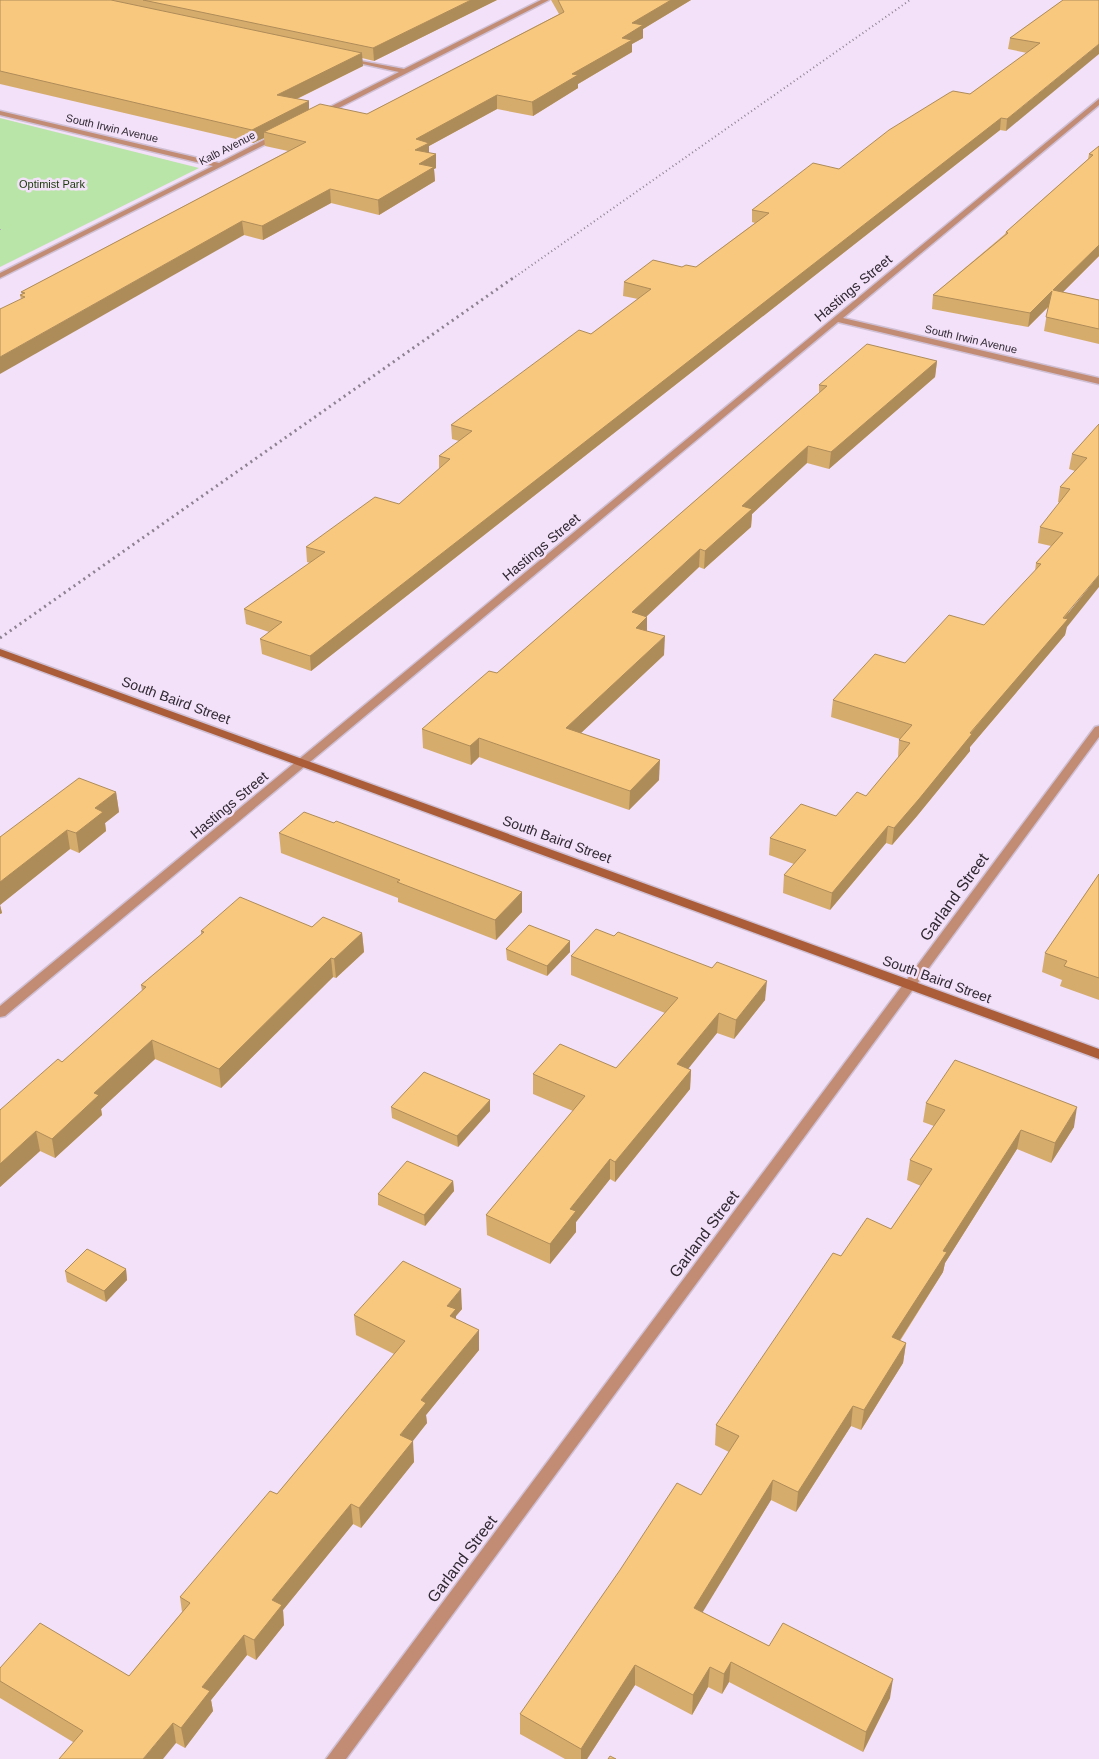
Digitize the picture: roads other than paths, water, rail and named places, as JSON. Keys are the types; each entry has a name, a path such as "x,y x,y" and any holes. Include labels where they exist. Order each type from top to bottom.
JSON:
{"street":[{"path":"308,120 546,0"},
{"path":"338,57 405,71"},
{"name":"Hastings Street","path":"0,1013 1099,102"},
{"name":"South Irwin Avenue","path":"0,113 219,165"},
{"name":"Kalb Avenue","path":"0,276 281,134"},
{"name":"South Irwin Avenue","path":"837,319 1099,381"},
{"name":"South Baird Street","path":"2,653 1099,1054"},
{"name":"Garland Street","path":"335,1759 911,985 1099,729"}],"railway":[{"path":"512,279 910,0"},
{"path":"0,638 513,278"}],"park label":[{"name":"Optimist Park","path":"52,184"}]}
